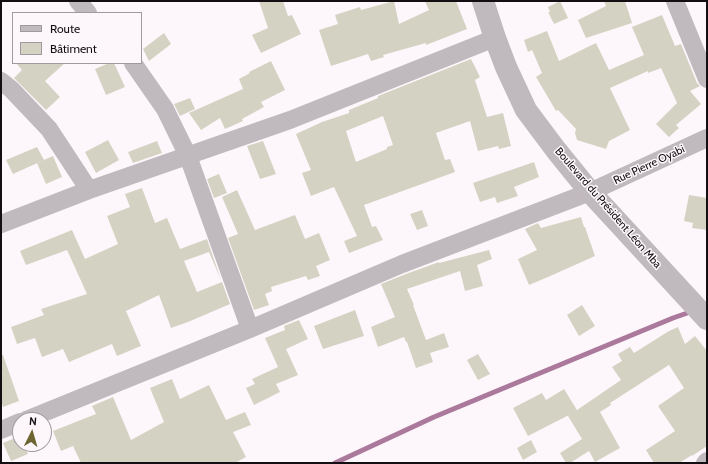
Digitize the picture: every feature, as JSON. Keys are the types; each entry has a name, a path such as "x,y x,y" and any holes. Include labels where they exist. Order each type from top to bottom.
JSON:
{"street":[{"path":"78,1 87,12"},
{"name":"Boulevard du Président Léon Mba","path":"483,1 506,67 526,110 590,192 700,312"},
{"path":"675,1 707,79"},
{"path":"1,224 89,190 290,120 495,38"},
{"path":"134,64 165,109 188,156 250,329"},
{"path":"1,81 11,89 49,129 89,190"},
{"name":"Rue Pierre Oyabi","path":"46,412 250,329 402,264 590,192 707,138"},
{"path":"1,430 12,425"}],"building":[{"path":"259,1 283,1 288,16 292,15 301,34 261,53 252,35 268,28"},
{"path":"394,1 399,24 429,10 425,1 456,1 467,29 426,45 426,43 383,55 384,57 371,61 368,54 331,66 319,30 338,24 335,15 360,7 361,10"},
{"path":"560,1 568,18 554,24 548,12 550,12 548,7"},
{"path":"604,1 625,1 632,23 586,38 578,20 606,6"},
{"path":"662,15 675,46 681,44 697,83 700,86 690,91 701,104 676,125 679,128 669,137 656,124 677,103 661,68 648,73 648,71 610,88 630,130 609,141 606,149 577,140 575,133 576,129 558,110 556,111 536,77 542,73 532,50 528,52 524,40 547,31 559,61 596,43 609,70 644,55 632,27"},
{"path":"164,33 171,44 149,61 143,49"},
{"path":"471,59 480,77 475,80 487,117 503,113 511,146 499,149 498,146 478,151 470,121 436,133 445,160 450,159 455,172 364,205 372,227 376,226 383,240 349,253 344,241 357,236 334,187 311,196 302,173 311,170 296,134 322,122 349,113 349,110 378,98 378,96","holes":["383,116 393,145 356,162 346,131"]},
{"path":"271,61 285,90 261,102 264,107 242,119 243,121 225,129 220,118 201,130 189,113 243,89 239,79"},
{"path":"17,64 64,64 45,81 60,97 46,110 14,78 22,70"},
{"path":"107,64 114,64 125,87 106,95 95,69"},
{"path":"190,98 195,109 180,116 174,104"},
{"path":"108,140 119,160 96,173 85,152"},
{"path":"157,141 162,153 133,163 128,152"},
{"path":"263,141 276,174 260,179 247,146"},
{"path":"37,147 44,160 13,174 6,160"},
{"path":"53,156 62,177 46,184 37,163"},
{"path":"534,162 539,177 514,187 518,196 497,203 495,197 480,202 473,183"},
{"path":"219,174 227,193 214,198 207,179"},
{"path":"142,188 155,223 167,218 180,249 207,239 221,280 209,252 184,261 197,292 222,282 230,304 171,328 159,295 126,311 141,346 117,356 112,344 69,362 63,349 42,357 35,338 17,344 11,327 44,315 41,309 87,294 67,250 26,265 20,251 72,230 85,259 118,244 107,216 130,207 125,194"},
{"path":"237,190 255,230 295,215 305,239 319,233 330,260 316,266 320,276 308,280 306,276 271,287 272,291 265,294 269,305 254,310 228,238 238,234 222,197"},
{"path":"689,195 707,198 707,230 692,228 693,223 684,221"},
{"path":"422,210 428,226 417,230 410,214"},
{"path":"581,217 595,256 529,285 518,259 537,250 525,229 538,223 541,228"},
{"path":"489,250 492,259 477,265 483,286 465,291 460,271 407,289 426,340 444,333 449,347 430,353 433,362 416,368 404,337 378,347 371,327 395,317 381,284 439,262"},
{"path":"582,305 595,326 579,336 567,315"},
{"path":"355,310 364,336 323,349 314,326"},
{"path":"299,320 308,339 286,349 298,375 276,384 280,392 254,405 246,388 255,384 252,379 278,367 265,338 285,330 284,326"},
{"path":"678,327 685,344 695,336 707,351 707,446 679,463 654,463 646,450 675,431 658,406 684,388 669,365 610,403 611,405 600,412 620,448 595,462 589,451 570,463 566,463 560,453 582,439 568,416 569,415 528,436 513,408 542,393 546,400 564,389 577,410 621,380 612,367 622,361 618,354 630,347 634,353"},
{"path":"478,354 490,374 478,380 467,360"},
{"path":"1,355 3,355 19,401 3,407 1,400"},
{"path":"172,379 180,399 209,385 226,420 245,412 251,425 233,432 246,457 235,463 81,463 73,446 61,451 53,431 96,414 92,406 113,397 131,440 164,422 150,388"},
{"path":"12,439 12,452 27,452 28,454 11,461 3,443"},
{"path":"531,440 537,452 523,460 517,448"}],"waterway":[{"path":"335,463 434,417 693,311"}]}
